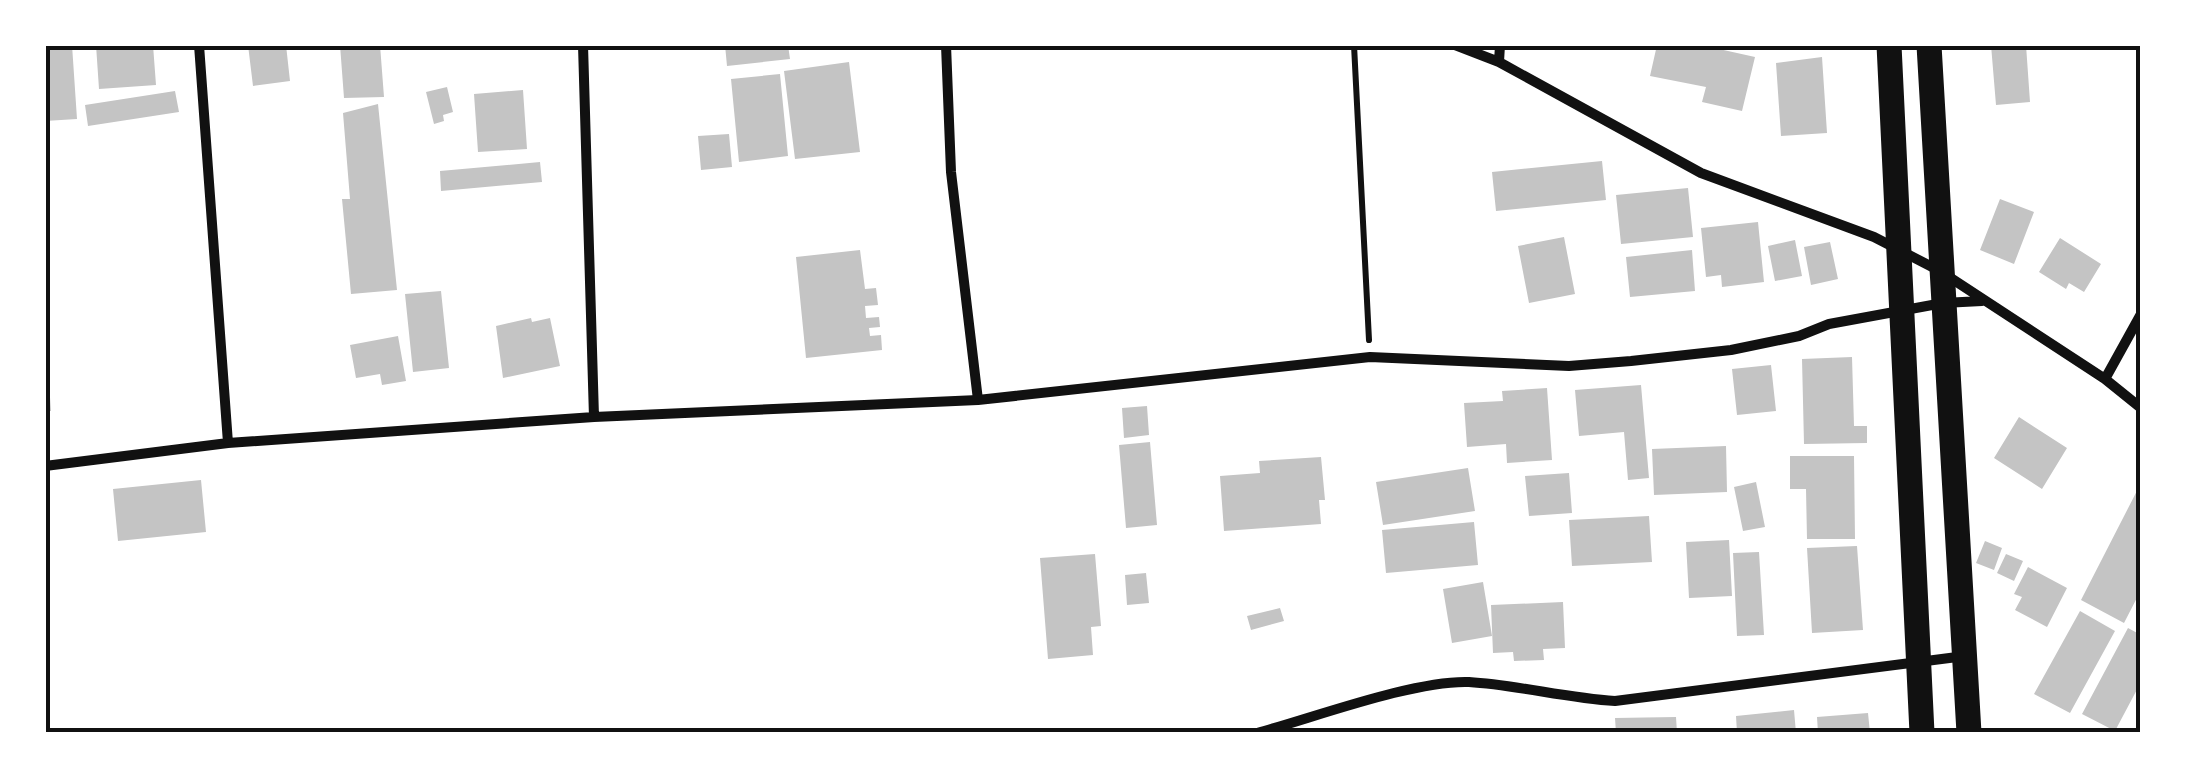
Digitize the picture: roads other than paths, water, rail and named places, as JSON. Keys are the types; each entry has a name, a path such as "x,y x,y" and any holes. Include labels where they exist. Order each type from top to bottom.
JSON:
{"main road":[{"path":"1889,45 1922,733"},
{"path":"1928,45 1969,733"}],"street":[{"path":"199,45 228,443"},
{"path":"583,45 594,417"},
{"path":"946,45 951,172 978,400"},
{"path":"1455,45 1499,62 1701,173 1874,237 1940,271 2105,379 2141,408"},
{"path":"1499,62 1500,45"},
{"path":"45,466 228,443 594,417 978,400 1370,356 1569,366 1631,361 1731,350 1799,336 1828,324 1943,303 1982,301"},
{"path":"2105,379 2141,314"},
{"path":"1257,733 1405,692 1464,682 1572,699 1615,701 1965,656"}]}
